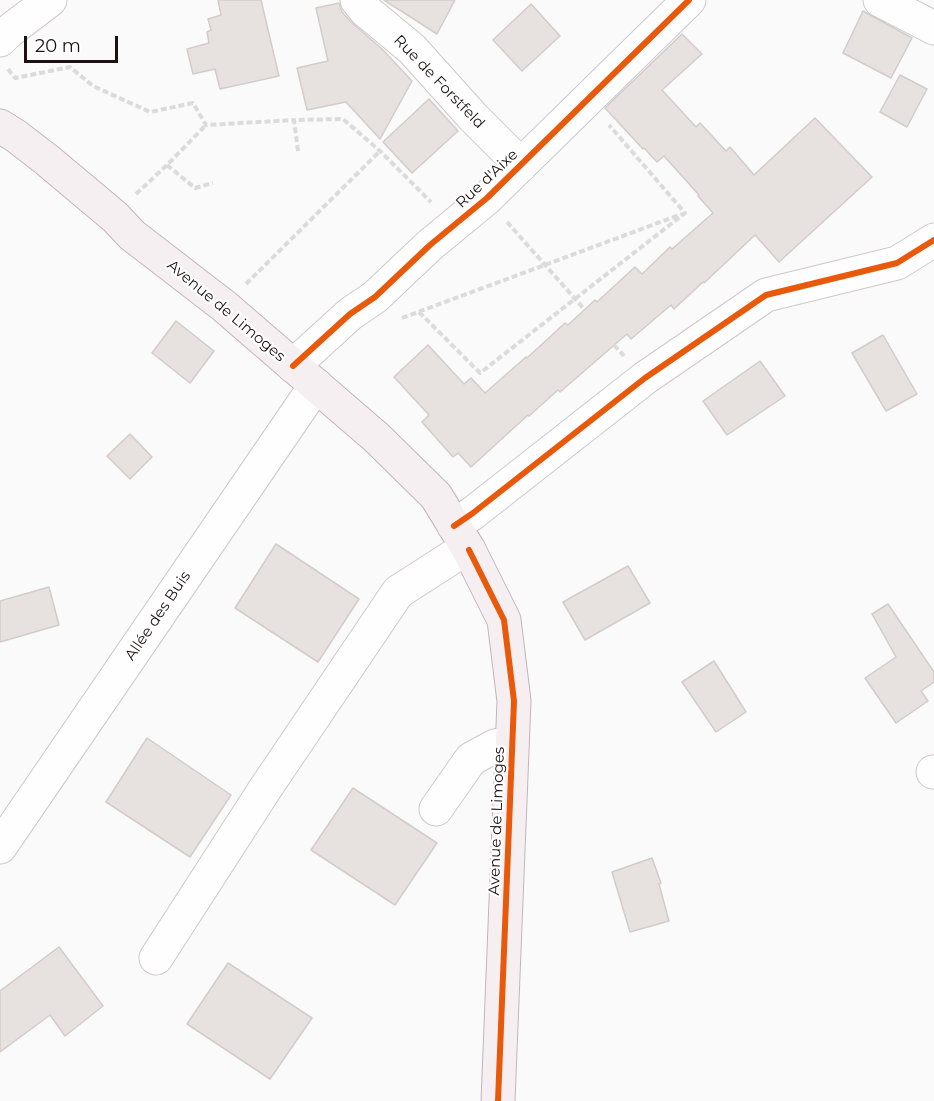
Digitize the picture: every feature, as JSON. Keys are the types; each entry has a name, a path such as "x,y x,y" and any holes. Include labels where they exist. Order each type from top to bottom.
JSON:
{"main road":[{"name":"Avenue de Limoges","path":"0,126 39,154 132,235 224,306 377,438 436,496 462,538 504,620 514,701 498,1101"}],"street":[{"path":"4,55 8,32 50,0"},
{"name":"Rue de Forstfeld","path":"357,0 365,10 412,49 520,165"},
{"name":"Rue d'Aixe","path":"304,376 350,314 375,297 430,245 486,198 689,0"},
{"path":"880,0 934,28"},
{"path":"156,958 265,789 398,592 454,556 473,513 645,378 766,295 897,263 934,240"},
{"name":"Allée des Buis","path":"0,847 304,376"},
{"path":"436,809 471,759 495,746 512,742"}],"path":[{"path":"4,55 15,78 70,67 93,86 150,112 193,103 206,125"},
{"path":"587,99 685,213"},
{"path":"115,218 132,198 206,125 294,120 344,119 432,203"},
{"path":"294,120 297,151"},
{"path":"224,306 380,151"},
{"path":"167,165 195,188 213,183"},
{"path":"486,198 584,309"},
{"path":"375,297 399,320 685,213"},
{"path":"419,312 480,373 685,213"}],"building":[{"path":"218,0 261,0 279,76 220,89 215,69 193,74 187,49 209,43 207,32 211,30 208,19 221,15"},
{"path":"384,0 455,0 437,34"},
{"path":"339,3 342,12 351,22 382,49 412,81 380,139 346,102 307,110 297,68 328,61 316,8"},
{"path":"531,4 560,36 522,71 493,40"},
{"path":"863,11 912,38 891,78 843,53"},
{"path":"682,34 702,54 662,90 696,127 700,123 726,151 730,147 754,175 815,118 872,177 779,262 755,235 674,309 671,305 631,339 627,334 560,392 558,390 528,415 471,467 458,453 453,457 422,422 429,415 394,377 428,345 464,384 471,378 485,393 565,323 568,325 595,300 597,302 635,267 642,274 670,247 672,249 713,213 664,156 657,162 605,108"},
{"path":"900,75 927,89 907,127 880,112"},
{"path":"429,99 458,131 412,173 383,142"},
{"path":"176,321 214,351 190,383 152,353"},
{"path":"883,335 917,394 886,411 852,353"},
{"path":"760,361 785,396 727,435 703,401"},
{"path":"130,434 152,457 130,479 107,456"},
{"path":"276,544 359,599 318,662 235,608"},
{"path":"628,566 650,603 585,640 563,602"},
{"path":"49,587 59,625 0,642 0,601"},
{"path":"888,604 934,672 934,682 921,691 928,701 896,723 865,678 896,657 872,614"},
{"path":"714,661 746,712 716,732 682,682"},
{"path":"147,738 231,795 190,857 106,802"},
{"path":"353,788 437,843 395,905 311,850"},
{"path":"652,858 661,883 659,884 669,921 630,932 612,872"},
{"path":"59,947 103,1006 65,1036 50,1015 0,1052 0,991"},
{"path":"228,963 312,1018 270,1079 187,1024"}],"cycle path":[{"path":"293,366 350,314 375,297 430,245 487,198 689,0"},
{"path":"454,526 645,378 766,295 897,263 934,240"},
{"path":"469,550 504,620 514,701 498,1101"}]}
